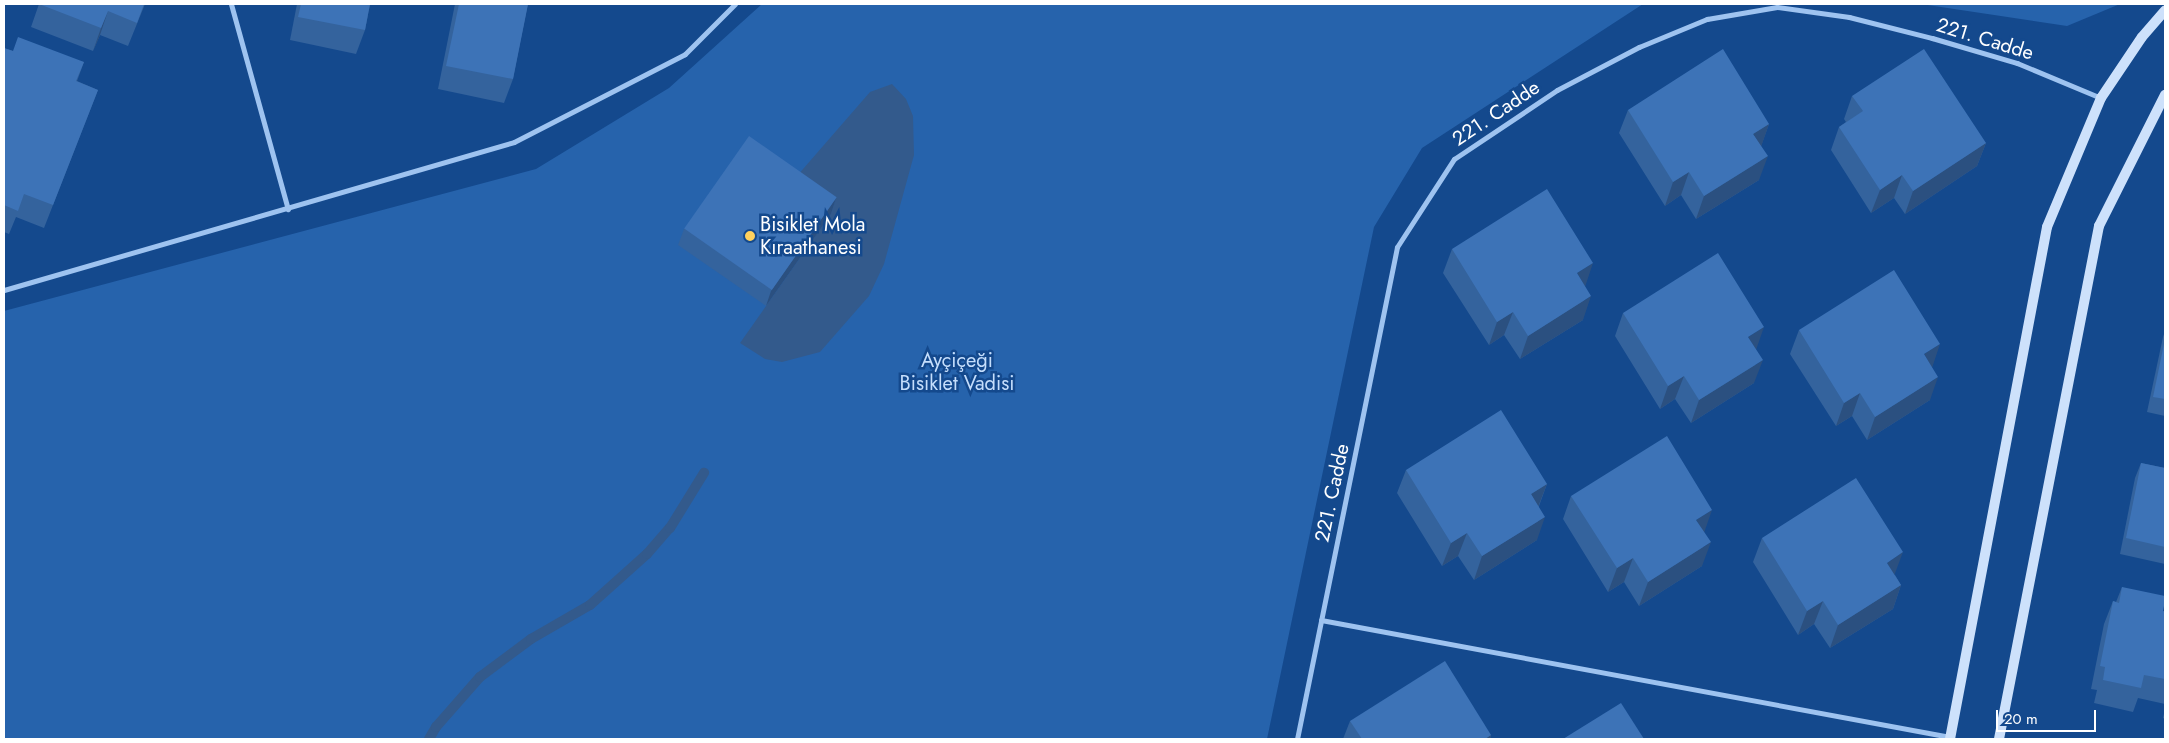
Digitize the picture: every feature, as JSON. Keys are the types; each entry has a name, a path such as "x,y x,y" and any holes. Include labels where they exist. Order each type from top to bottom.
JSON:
{"street":[{"path":"231,4 288,209"},
{"path":"4,290 514,142 685,54 735,4"},
{"name":"221. Cadde","path":"1297,739 1397,247 1454,159 1557,90 1639,47 1707,19 1777,7 1849,16 1932,38 2017,63 2101,98"},
{"path":"1321,620 1951,738 2047,227 2101,98 2142,36 2165,10"},
{"path":"1999,739 2099,226 2165,95"}],"green space":[{"name":"Ayçiçeği Bisiklet Vadisi","path":"762,4 1643,4 1422,148 1374,227 1267,739 4,739 4,311 536,169 669,88"},
{"path":"1921,4 2120,4 2067,26"}],"shaded area":[{"path":"892,84 906,99 913,116 914,155 884,264 869,296 820,352 782,362 765,359 740,343 831,214 790,184 870,92"}],"building":[{"path":"39,4 144,4 137,23 108,11 101,28"},
{"path":"301,4 370,4 365,30 298,17"},
{"path":"459,4 528,4 513,79 446,66"},
{"path":"18,37 84,62 76,81 98,90 53,205 24,194 18,211 4,205 4,48 13,51"},
{"path":"1723,49 1769,124 1753,134 1768,156 1704,196 1689,172 1673,182 1628,110"},
{"path":"1924,49 1986,143 1913,191 1902,175 1880,190 1839,127 1863,111 1852,96"},
{"name":"Bisiklet Mola Kıraathanesi","path":"749,136 837,197 772,290 684,229"},
{"path":"1547,189 1593,263 1577,273 1591,296 1528,336 1513,312 1497,322 1452,249"},
{"path":"1718,253 1764,327 1748,337 1763,360 1699,400 1684,376 1668,386 1623,313"},
{"path":"1894,270 1940,344 1924,354 1938,377 1875,417 1860,393 1844,403 1799,330"},
{"path":"2165,339 2165,399 2153,397"},
{"path":"1501,410 1547,484 1531,494 1545,517 1482,556 1467,533 1451,543 1406,470"},
{"path":"1667,436 1712,510 1696,520 1711,542 1648,582 1633,558 1617,568 1571,496"},
{"path":"2141,463 2165,468 2165,547 2126,538"},
{"path":"1856,478 1903,552 1887,563 1901,585 1838,625 1823,601 1807,611 1762,538"},
{"path":"2122,587 2165,596 2163,611 2165,612 2165,679 2144,675 2141,688 2103,680 2105,667 2100,666 2113,601 2119,603"},
{"path":"1445,661 1491,735 1485,739 1362,739 1350,721"},
{"path":"1621,703 1644,739 1563,739"}],"waterway":[{"path":"429,739 436,727 480,677 531,639 590,605 647,554 670,528 704,473"}],"place":[{"name":"Bisiklet Mola Kıraathanesi","path":"750,236"}]}
